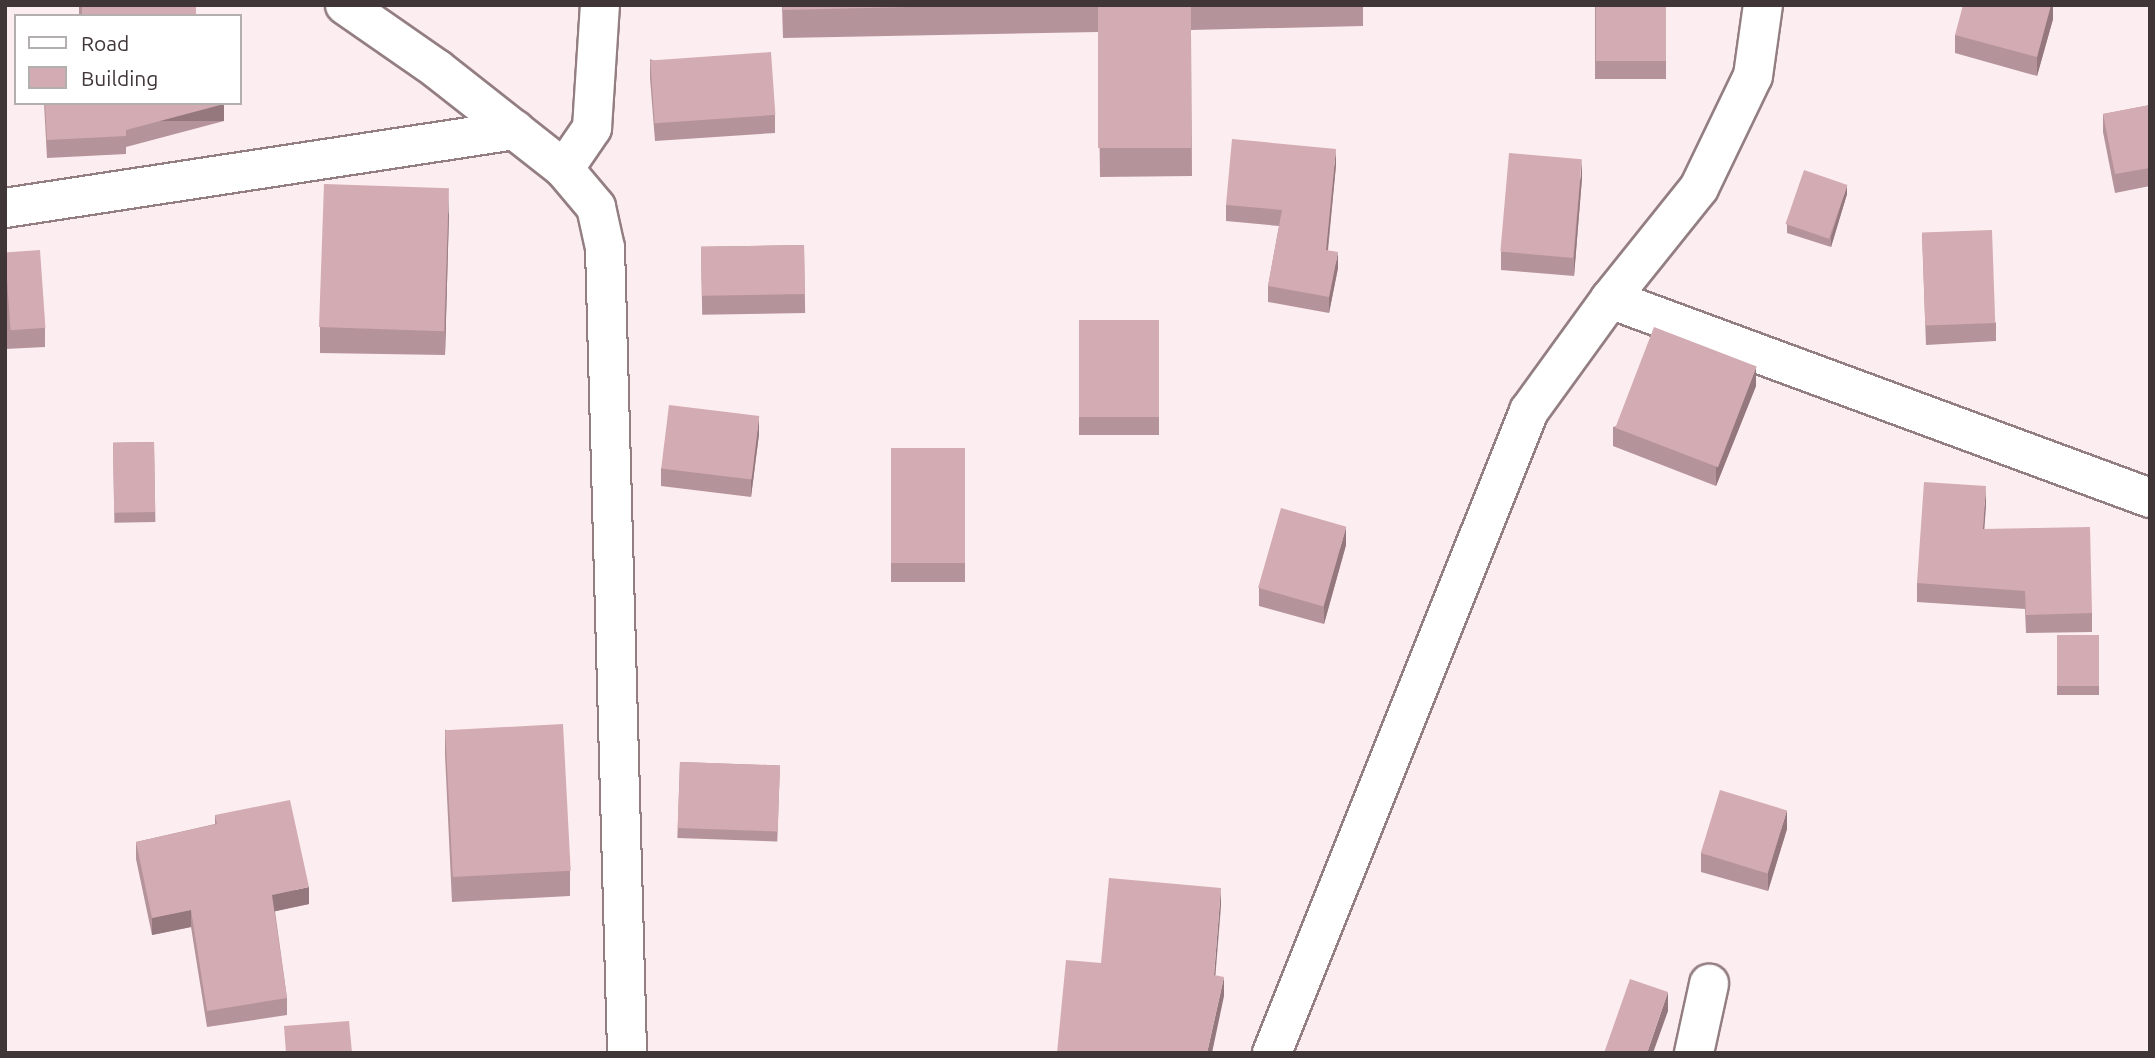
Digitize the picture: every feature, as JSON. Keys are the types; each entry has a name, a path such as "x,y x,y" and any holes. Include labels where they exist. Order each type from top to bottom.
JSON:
{"street":[{"path":"345,5 564,169 596,207 605,248 627,1053"},
{"path":"564,169 592,128 600,5"},
{"path":"1272,1053 1529,411 1610,299 1699,188 1754,76 1763,5"},
{"path":"5,208 514,130"},
{"path":"1610,299 2150,498"},
{"path":"1694,1053 1709,984"}],"building":[{"path":"82,5 196,5 196,14 82,14"},
{"path":"783,5 991,5 783,10"},
{"path":"1098,5 1191,5 1191,148 1098,148"},
{"path":"1596,5 1666,5 1666,61 1596,61"},
{"path":"1963,5 2051,5 2037,57 1955,35"},
{"path":"771,52 775,115 655,123 650,60"},
{"path":"45,105 220,105 126,130 126,136 47,140"},
{"path":"2150,105 2150,168 2115,174 2103,114"},
{"path":"1232,139 1336,149 1326,250 1338,252 1329,297 1268,286 1282,210 1226,205"},
{"path":"1509,153 1582,159 1573,258 1500,252"},
{"path":"1804,170 1847,185 1829,239 1785,224"},
{"path":"324,184 449,188 444,331 319,327"},
{"path":"1992,230 1995,323 1925,325 1922,232"},
{"path":"804,245 805,294 702,296 701,247"},
{"path":"40,250 45,328 11,330 5,252"},
{"path":"1079,320 1159,320 1159,417 1079,417"},
{"path":"1654,327 1757,366 1718,467 1615,428"},
{"path":"669,405 759,416 752,480 661,469"},
{"path":"154,442 155,512 114,513 113,443"},
{"path":"891,448 965,448 965,563 891,563"},
{"path":"1924,482 1986,486 1983,529 2090,527 2092,613 2026,615 2025,591 1917,583"},
{"path":"1281,508 1346,527 1323,607 1258,588"},
{"path":"2057,635 2099,635 2099,686 2057,686"},
{"path":"563,724 571,871 453,877 445,730"},
{"path":"680,762 780,765 778,831 678,828"},
{"path":"1720,790 1787,810 1768,874 1701,853"},
{"path":"290,800 309,887 272,895 287,998 207,1011 191,910 152,918 136,842 217,824 215,815"},
{"path":"1109,878 1221,888 1214,975 1224,977 1207,1053 1057,1053 1066,960 1101,963"},
{"path":"1630,979 1668,992 1647,1053 1604,1053"},
{"path":"349,1021 352,1053 286,1053 284,1026"}]}
